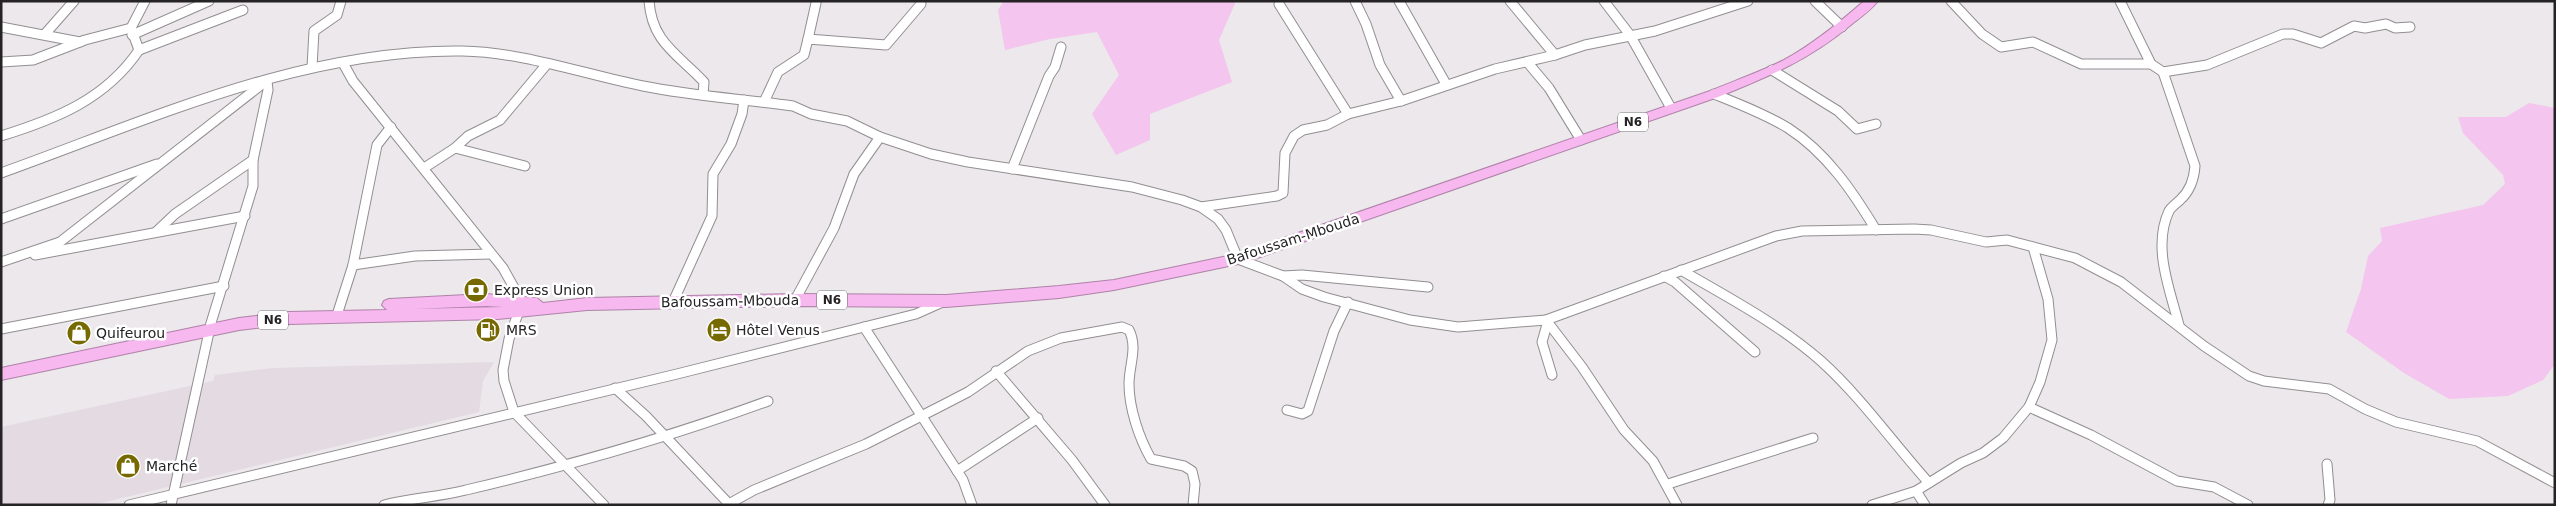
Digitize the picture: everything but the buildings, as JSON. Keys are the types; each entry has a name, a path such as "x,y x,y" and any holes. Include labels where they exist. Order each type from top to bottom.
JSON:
{"highway":[{"name":"Bafoussam-Mbouda","path":"1,364 210,327 339,310 795,300 946,301 1100,287 1238,260 1714,94 1797,58 1842,27 1872,1"},
{"name":"Bafoussam-Mbouda","path":"1,374 210,327"}],"street":[{"path":"45,34 74,1"},
{"path":"139,50 132,32 135,16 145,1"},
{"path":"1,62 37,61 80,42 132,32 210,1"},
{"path":"312,67 314,31 337,15 341,1"},
{"path":"650,1 650,21 658,38 704,82 703,95"},
{"path":"1356,1 1380,65 1402,100"},
{"path":"1399,1 1446,84"},
{"path":"1510,1 1555,55"},
{"path":"1604,1 1630,35 1671,108"},
{"path":"1724,1 1731,8"},
{"path":"1201,207 1277,196 1283,193 1285,153 1294,136 1303,130 1327,125 1348,114 1402,100 1446,84 1528,63 1585,45 1654,31 1670,24 1731,8 1748,1"},
{"path":"1815,1 1842,27"},
{"path":"1951,1 1990,40 2000,47 2033,42 2081,64 2151,64 2162,72 2195,166 2195,179 2188,194 2168,210 2162,243 2162,261 2179,325"},
{"path":"2120,1 2148,54 2151,64"},
{"path":"764,102 778,72 800,61 808,39 816,3"},
{"path":"808,39 886,45 921,4"},
{"path":"1278,4 1303,40 1323,78 1348,114"},
{"path":"1,136 67,112 104,89 132,62 139,50 243,10"},
{"path":"2162,72 2207,65 2283,34 2293,34 2321,43 2354,26 2365,28 2386,24 2399,29 2410,27"},
{"path":"1,27 80,42"},
{"path":"1012,168 1049,76 1055,67 1061,47"},
{"path":"1,173 312,67 384,56 462,51 494,53 644,86 793,106 811,114 847,121 880,137 931,154 1132,188 1201,207 1222,224 1238,260 1283,276 1310,292 1410,320 1458,327 1528,323 1547,320 1776,236 1802,231 1931,230 1986,242 2007,240 2069,256 2100,270 2179,325 2204,346 2249,376 2264,381 2329,389 2365,409 2396,422 2477,441 2555,482"},
{"path":"343,63 353,82 504,268 521,307 509,339 504,370 504,381 514,412 567,464 604,505"},
{"path":"1528,63 1549,88 1581,140"},
{"path":"424,168 455,148 468,136 482,131 500,120 547,64"},
{"path":"1772,70 1838,111 1857,129 1876,124"},
{"path":"172,499 210,327 253,186 253,160 268,90 267,81"},
{"path":"1,262 60,242 267,81"},
{"path":"1714,94 1773,120 1798,136 1838,174 1876,230"},
{"path":"673,302 712,216 713,174 731,144 742,114 744,100"},
{"path":"339,310 353,265 377,145 391,127"},
{"path":"795,300 834,228 854,174 880,137"},
{"path":"455,148 525,166"},
{"path":"157,231 189,204 253,160"},
{"path":"1,219 163,161"},
{"path":"18,257 68,250 157,231 245,216"},
{"path":"1872,505 1916,491 1961,463 1983,453 2018,423 2029,407 2040,382 2052,340 2048,299 2033,247"},
{"path":"353,265 415,256 491,254"},
{"path":"1681,270 1759,316 1814,357 1838,378 1929,483"},
{"path":"1283,276 1428,287"},
{"path":"1664,276 1675,282 1755,352"},
{"path":"1,329 224,286"},
{"path":"128,505 172,499 514,412 864,327 916,314 946,301"},
{"path":"1287,410 1302,414 1308,411 1334,331 1348,302"},
{"path":"1547,320 1541,335 1540,348 1552,375"},
{"path":"1547,320 1582,366 1624,430 1653,461 1668,484 1677,505"},
{"path":"864,327 957,471 972,505"},
{"path":"615,388 648,417 697,474 729,504 754,490 866,444 968,392 1018,356 1051,341 1122,327 1129,330 1133,341 1129,374 1130,401 1147,451 1151,459 1184,466 1192,471 1195,484 1193,505"},
{"path":"996,371 1038,418 1105,505"},
{"path":"384,505 408,499 464,491 567,464 664,435 685,431 768,400"},
{"path":"2029,407 2091,435 2177,480 2214,487 2248,505"},
{"path":"957,471 1038,418"},
{"path":"1668,484 1813,438"},
{"path":"2327,464 2328,505"},
{"path":"1916,491 1925,505"}],"shaded area":[{"path":"1004,1 1236,1 1219,40 1232,82 1150,114 1150,140 1116,155 1092,114 1119,75 1097,32 1050,39 1005,50 998,10"},
{"path":"2529,103 2555,108 2555,364 2543,380 2508,396 2449,399 2404,373 2346,332 2361,289 2368,256 2382,241 2380,228 2483,205 2505,184 2503,175 2463,133 2458,117 2506,117"},
{"name":"Marché","path":"494,362 483,381 479,412 93,505 1,505 1,427 213,381 215,375 273,368"}],"place":[{"name":"Express Union","path":"476,290"},
{"name":"MRS","path":"488,330"},
{"name":"Hôtel Venus","path":"719,330"},
{"name":"Quifeurou","path":"79,333"},
{"name":"Marché","path":"128,466"}]}
